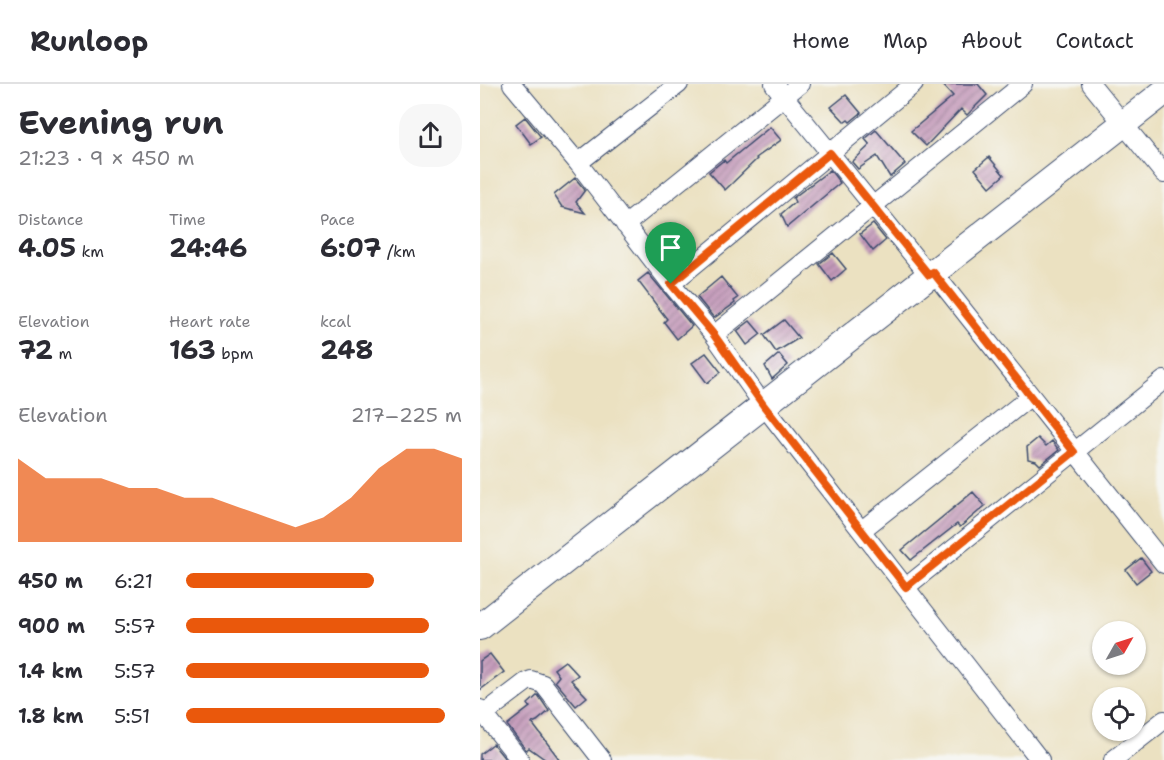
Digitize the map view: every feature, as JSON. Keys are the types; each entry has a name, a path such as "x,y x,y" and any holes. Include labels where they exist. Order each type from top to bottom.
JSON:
{"street":[{"path":"512,84 578,163 671,284 714,335 764,406 1040,760"},
{"path":"578,163 679,84"},
{"path":"625,225 779,90 800,84"},
{"path":"671,284 914,84"},
{"path":"714,335 1023,84"},
{"path":"1091,84 1164,174"},
{"path":"779,90 1031,396 1164,564"},
{"path":"480,627 1164,92"},
{"path":"906,587 1164,380"},
{"path":"862,530 1031,396"},
{"path":"520,760 482,712 531,680 543,684 602,760"},
{"path":"1113,760 1164,720"}],"building":[{"path":"942,84 978,84 987,95 967,115 961,109 926,146 911,131 953,96"},
{"path":"846,95 861,113 850,122 848,120 845,122 831,107"},
{"path":"525,117 541,137 531,144 516,124"},
{"path":"770,127 781,140 756,158 725,190 709,172 724,160 726,163"},
{"path":"876,130 905,164 890,177 877,156 858,169 852,162 870,145 865,139"},
{"path":"989,157 1004,175 990,187 975,169"},
{"path":"830,170 840,183 787,227 781,214 795,202 793,198"},
{"path":"575,178 585,190 576,202 585,213 562,207 554,195"},
{"path":"873,224 886,240 873,251 860,234"},
{"path":"833,253 846,269 832,281 819,264"},
{"path":"648,273 692,326 677,339 664,322 667,319 638,281"},
{"path":"721,277 738,298 734,301 735,303 714,318 697,297"},
{"path":"784,320 799,338 776,352 764,335"},
{"path":"750,321 761,334 747,345 737,331"},
{"path":"706,353 721,372 707,383 692,363"},
{"path":"779,354 788,365 772,379 765,366"},
{"path":"1038,438 1046,446 1052,441 1059,450 1040,465 1028,459 1027,447"},
{"path":"973,492 985,506 960,527 957,524 911,560 902,550"},
{"path":"1141,558 1151,571 1136,583 1126,570"},
{"path":"490,654 504,672 480,690 480,661"},
{"path":"565,661 578,675 571,680 587,697 576,706 555,681 559,676 554,669"},
{"path":"538,695 549,711 532,723 560,760 546,760 529,748 526,750 507,725 530,707 528,704"},
{"path":"493,744 506,760 480,760 480,754"}],"route":[{"path":"830,153 929,275 933,272 1074,452 906,587 764,406 714,335 671,284 830,153"}]}
